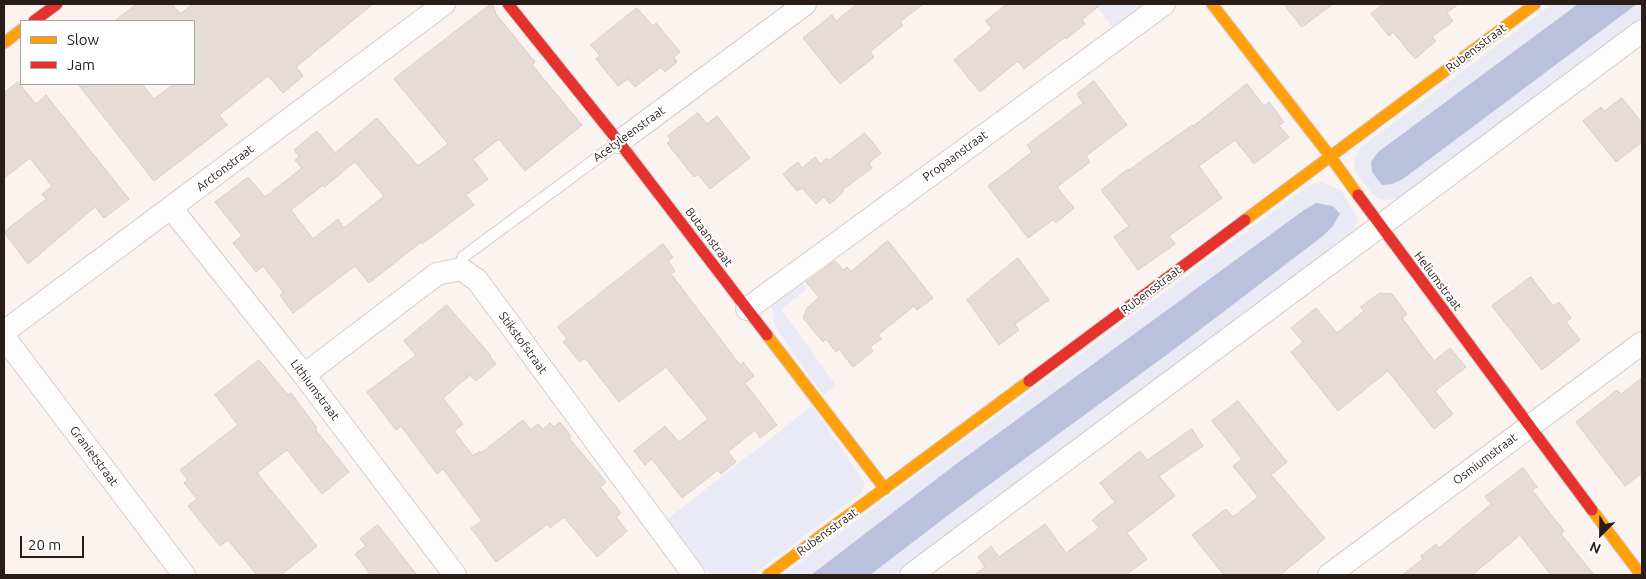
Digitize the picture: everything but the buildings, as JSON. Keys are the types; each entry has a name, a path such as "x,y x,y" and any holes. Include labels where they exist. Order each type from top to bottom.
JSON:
{"street":[{"path":"35,20 57,4"},
{"name":"Arctonstraat","path":"4,332 444,4"},
{"name":"Butaanstraat","path":"508,4 619,142 885,489"},
{"name":"Acetyleenstraat","path":"619,142 805,4"},
{"name":"Propaanstraat","path":"747,309 1164,4"},
{"name":"Heliumstraat","path":"1212,4 1330,156 1379,226 1641,575"},
{"name":"Rubensstraat","path":"768,575 1535,4"},
{"path":"4,43 20,31"},
{"path":"911,575 1642,31"},
{"name":"Lithiumstraat","path":"171,208 304,375 455,575"},
{"path":"304,375 437,274 461,269"},
{"name":"Stikstofstraat","path":"461,269 477,280 694,575"},
{"name":"Granietstraat","path":"4,338 184,575"},
{"name":"Osmiumstraat","path":"1330,575 1642,343"}],"lane":[{"name":"Acetyleenstraat","path":"461,269 463,256 619,142"}],"shaded area":[{"path":"1095,4 1145,4 1113,28"},
{"path":"1552,4 1578,4 1378,152 1403,179 1637,4 1642,4 1642,20 1399,197 1385,200 1374,195 1356,172 1354,164 1360,148"},
{"path":"1320,182 1341,190 1358,219 1355,228 1347,238 894,575 870,575 959,507 1176,348 1323,236 1333,226 1304,210 956,464 811,575 783,575 1309,185"},
{"path":"799,278 807,289 781,309 836,385 823,395 774,325 772,306 774,298"},
{"path":"812,406 865,483 861,493 753,575 710,575 666,520"}],"water":[{"path":"1578,4 1637,4 1403,179 1392,184 1382,185 1372,172 1371,162 1378,152"},
{"path":"1316,203 1333,206 1340,214 1333,226 1323,236 1176,348 959,507 870,575 811,575 956,464"}],"traffic: slow":[{"path":"1212,4 1358,195"},
{"path":"1245,220 1535,4"},
{"path":"4,43 20,31"},
{"path":"767,335 885,489"},
{"path":"768,575 1029,381"},
{"path":"1592,510 1641,575"}],"traffic: jam":[{"path":"35,20 57,4"},
{"path":"508,4 619,142 767,335"},
{"path":"1358,195 1592,510"},
{"path":"1029,381 1245,220"}]}
